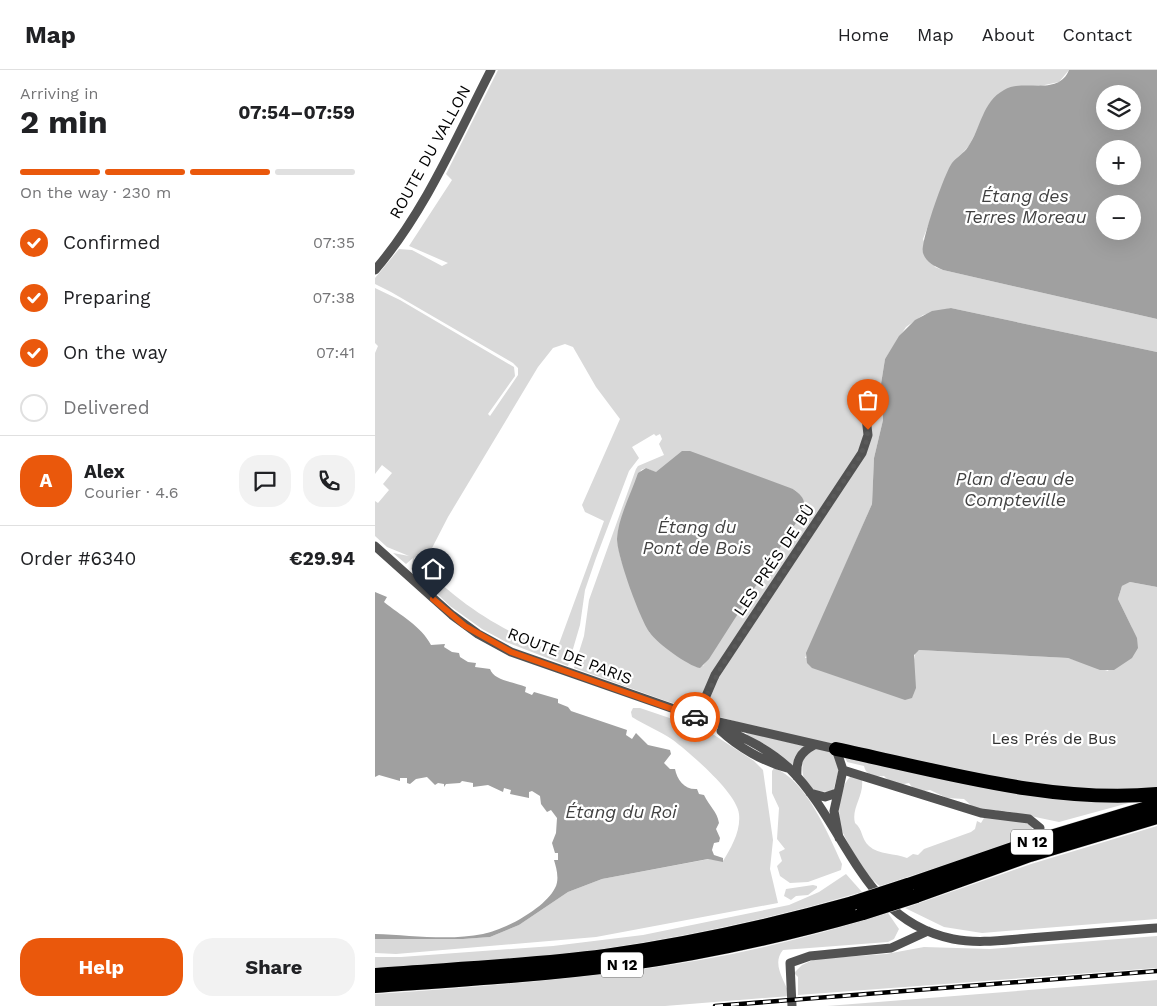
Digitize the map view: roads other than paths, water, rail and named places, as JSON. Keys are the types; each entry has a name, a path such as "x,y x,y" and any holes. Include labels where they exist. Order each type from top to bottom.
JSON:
{"highway":[{"path":"837,749 1049,792 1095,797 1157,794"},
{"name":"N 12","path":"375,986 527,975 641,962 771,938 863,913 912,890 1021,846 1157,805"},
{"name":"N 12","path":"375,975 539,962 635,951 729,934 912,890 1157,818"}],"street":[{"name":"ROUTE DU VALLON","path":"375,270 397,241 428,192 491,70"},
{"name":"LES PRÉS DE BÛ","path":"697,717 709,688 723,664 862,453 868,435 866,417"},
{"name":"ROUTE DE PARIS","path":"375,546 452,615 497,645 533,661 697,717 762,747 790,769 810,793 858,871 880,896 906,918 928,931 959,940 981,941 1157,928"},
{"name":"ROUTE DE PARIS","path":"697,717 837,749"},
{"path":"797,777 799,758 805,750 814,745"},
{"path":"837,749 843,770 834,815 839,838"},
{"path":"843,770 981,813 1029,819 1040,828"},
{"path":"810,793 825,797 837,793"},
{"path":"792,1006 790,963 810,956 891,948 928,931"}],"water":[{"name":"Étang des Terres Moreau","path":"1069,70 1157,70 1157,319 943,270 928,261 924,256 925,236 949,169 952,163 968,147 991,101 1004,90 1012,87 1057,83 1064,78"},
{"name":"Plan d'eau de Compteville","path":"951,308 1157,352 1157,587 1130,582 1122,586 1118,599 1137,638 1138,648 1132,658 1114,670 1100,670 1068,658 919,650 914,655 916,688 912,698 905,700 812,668 807,663 806,653 872,504 874,458 883,420 881,384 885,359 899,336 915,320 932,311"},
{"name":"Étang du Pont de Bois","path":"682,451 690,451 793,489 804,501 803,512 709,659 700,668 673,654 650,633 630,587 617,539 622,514 638,473 646,468 656,472"},
{"name":"Étang du Roi","path":"375,592 387,597 384,602 416,626 431,645 445,644 444,647 452,652 459,653 460,657 468,662 476,663 475,667 490,669 500,679 526,687 525,692 532,695 534,692 558,699 558,703 568,707 571,711 627,730 626,735 632,739 636,733 648,745 670,750 671,754 664,763 670,769 675,769 685,786 697,789 699,794 704,795 717,815 719,823 716,829 720,838 719,842 714,843 712,850 714,855 723,858 723,862 708,859 602,879 568,892 519,925 490,937 463,939 375,939 375,934 443,937 470,936 492,932 513,923 534,910 550,896 556,884 557,870 554,860 558,860 558,853 555,853 552,843 556,833 557,818 551,810 547,812 541,804 540,796 532,791 529,792 529,798 510,794 511,790 504,788 503,792 488,785 473,787 473,783 462,781 460,783 446,784 444,787 444,784 438,783 435,785 427,777 416,779 410,784 407,783 407,778 400,778 400,781 379,775 375,777"}],"railway":[{"path":"715,1006 1157,971"}],"park label":[{"name":"Les Prés de Bus","path":"1054,738"}]}
